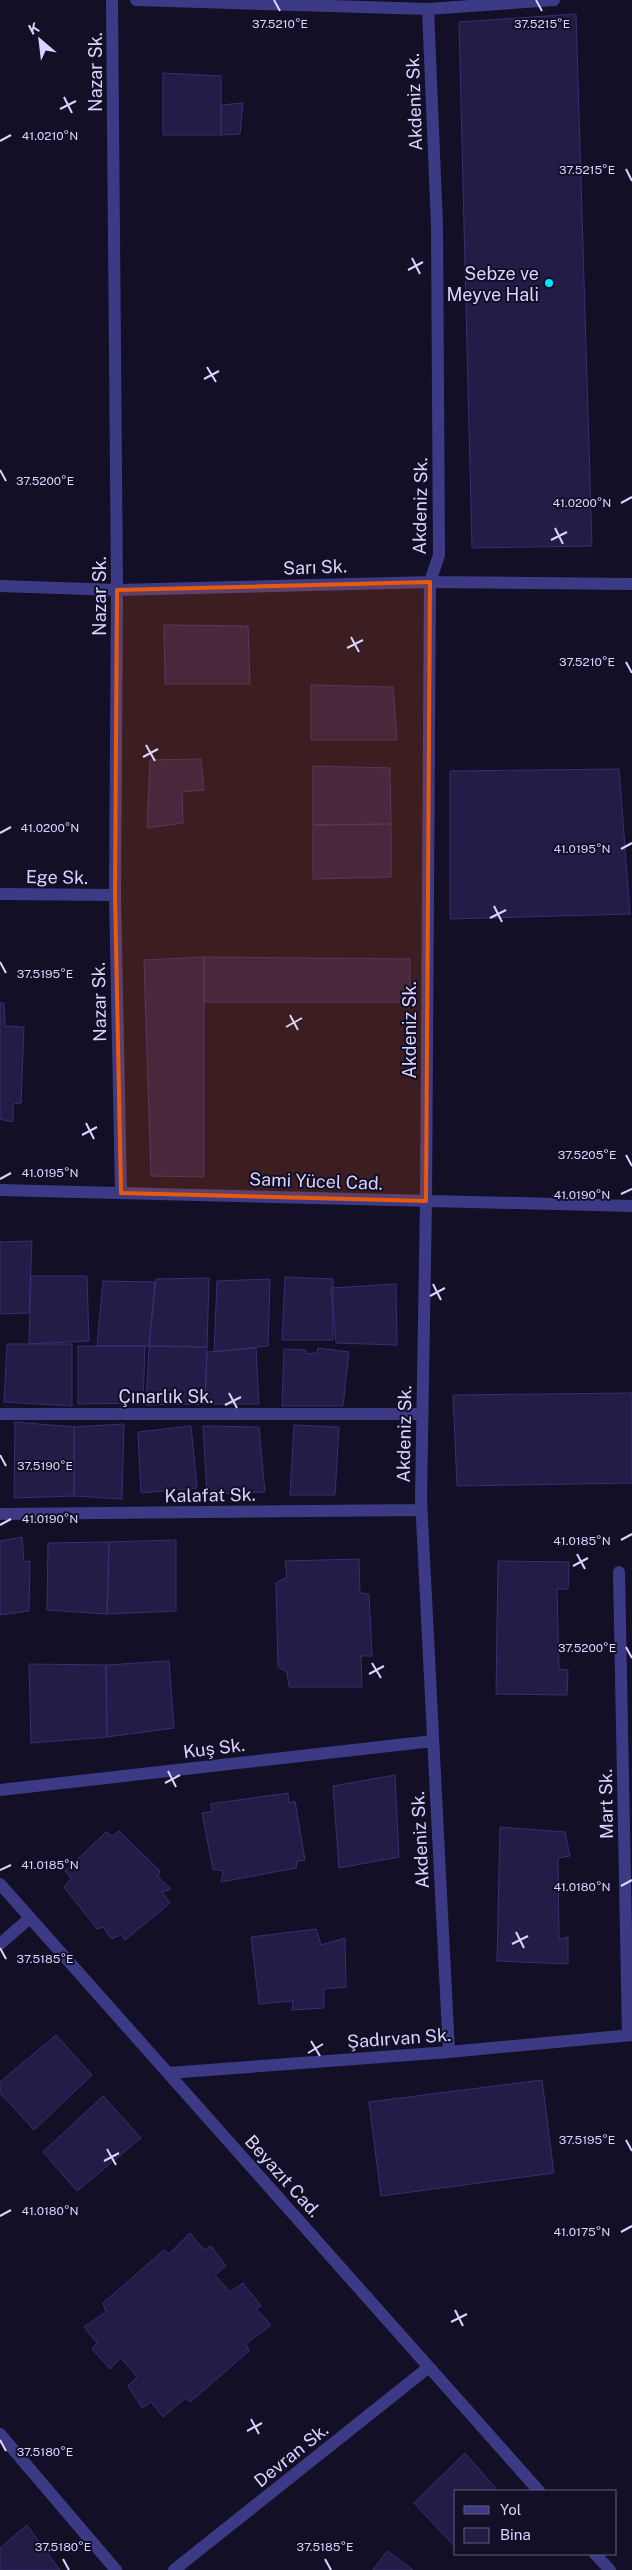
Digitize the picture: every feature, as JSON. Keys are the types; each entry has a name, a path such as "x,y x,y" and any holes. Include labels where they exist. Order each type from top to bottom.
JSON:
{"street":[{"name":"Nazar Sk.","path":"112,0 117,590 115,895 120,1193"},
{"path":"136,0 428,9 554,0"},
{"name":"Akdeniz Sk.","path":"428,9 437,226 439,555 430,582 426,1202 421,1414 421,1510 449,2052"},
{"name":"Sarı Sk.","path":"0,586 117,590 430,582 632,584"},
{"name":"Ege Sk.","path":"0,894 115,895"},
{"name":"Sami Yücel Cad.","path":"0,1190 632,1206"},
{"name":"Çınarlık Sk.","path":"0,1414 421,1414"},
{"name":"Kalafat Sk.","path":"0,1514 421,1510"},
{"name":"Mart Sk.","path":"619,1572 630,2035"},
{"name":"Kuş Sk.","path":"0,1790 433,1741"},
{"name":"Beyazıt Cad.","path":"0,1884 539,2490"},
{"path":"0,1944 30,1918"},
{"name":"Şadırvan Sk.","path":"168,2073 449,2052 630,2035"},
{"name":"Devran Sk.","path":"174,2570 429,2367"},
{"path":"0,2434 116,2570"},
{"path":"596,2555 610,2570"}],"highlighted area":[{"path":"430,582 426,1201 121,1193 115,895 117,590"}],"building":[{"name":"Sebze ve Meyve Hali","path":"576,14 592,546 472,548 459,22"},
{"path":"163,73 221,76 221,135 163,135"},
{"path":"243,103 240,134 221,135 221,105"},
{"path":"164,625 248,626 250,684 165,684"},
{"path":"311,685 393,687 397,740 311,740"},
{"path":"201,759 204,790 182,792 183,823 147,828 150,760"},
{"path":"313,766 390,768 391,824 313,825"},
{"path":"619,769 630,914 450,919 450,771"},
{"path":"391,824 391,877 313,879 313,825"},
{"path":"204,957 204,1177 151,1176 144,960"},
{"path":"204,957 410,959 410,1002 204,1002"},
{"path":"0,1003 4,1003 5,1026 24,1027 21,1103 13,1104 13,1122 0,1119"},
{"path":"32,1241 29,1313 0,1314 0,1242"},
{"path":"31,1276 87,1276 89,1341 29,1344"},
{"path":"285,1277 333,1279 333,1340 282,1340"},
{"path":"209,1278 207,1347 149,1346 156,1279"},
{"path":"270,1279 268,1346 214,1352 217,1281"},
{"path":"103,1281 155,1282 149,1346 97,1346"},
{"path":"396,1284 397,1345 336,1343 331,1288"},
{"path":"7,1344 72,1344 72,1406 4,1402"},
{"path":"78,1346 145,1346 143,1403 78,1404"},
{"path":"149,1346 207,1347 205,1404 146,1405"},
{"path":"256,1348 259,1404 205,1404 207,1352"},
{"path":"318,1348 349,1352 343,1406 282,1406 284,1349 306,1350 306,1354 317,1353"},
{"path":"632,1393 632,1483 457,1486 453,1395"},
{"path":"15,1422 74,1427 74,1496 14,1498"},
{"path":"124,1424 122,1499 74,1496 74,1427"},
{"path":"294,1425 339,1427 335,1495 290,1495"},
{"path":"191,1426 197,1488 141,1493 138,1432"},
{"path":"203,1426 259,1427 265,1492 207,1494"},
{"path":"22,1537 24,1562 30,1561 29,1611 0,1615 0,1541"},
{"path":"176,1540 176,1611 107,1614 109,1542"},
{"path":"109,1542 107,1614 47,1610 48,1543"},
{"path":"359,1559 360,1593 369,1594 372,1656 361,1656 362,1687 289,1687 287,1672 278,1667 276,1583 287,1577 285,1561"},
{"path":"498,1561 569,1562 568,1589 557,1589 559,1669 568,1670 567,1695 496,1694"},
{"path":"169,1661 174,1728 107,1737 106,1665"},
{"path":"29,1664 106,1665 107,1737 31,1743"},
{"path":"395,1775 399,1857 339,1868 333,1786"},
{"path":"288,1793 289,1803 295,1801 305,1860 297,1861 296,1868 221,1882 223,1871 213,1869 202,1813 213,1811 210,1804"},
{"path":"500,1827 565,1832 570,1856 558,1858 559,1939 568,1937 568,1964 497,1961"},
{"path":"119,1831 160,1871 158,1877 171,1889 162,1892 170,1903 125,1940 121,1935 111,1939 103,1927 97,1929 64,1887 71,1879 65,1871 106,1832 112,1836"},
{"path":"316,1929 321,1945 345,1938 346,1987 324,1989 324,2008 292,2010 293,2001 259,2004 251,1937"},
{"path":"56,2035 92,2075 34,2130 0,2093 0,2082"},
{"path":"542,2080 554,2173 381,2196 369,2102"},
{"path":"103,2096 141,2138 77,2191 43,2152"},
{"path":"190,2233 204,2250 211,2246 226,2266 215,2275 230,2292 243,2283 261,2306 256,2309 271,2325 246,2344 249,2351 190,2402 186,2398 163,2417 151,2402 142,2408 128,2386 137,2377 121,2358 110,2369 92,2349 97,2343 84,2327 106,2312 103,2303 164,2250 169,2254"},
{"path":"465,2453 497,2490 454,2490 454,2546 414,2503"},
{"path":"27,2525 60,2570 0,2570 0,2548"},
{"path":"387,2551 413,2570 373,2570"}],"place":[{"name":"Sebze ve Meyve Hali","path":"549,283"}]}
